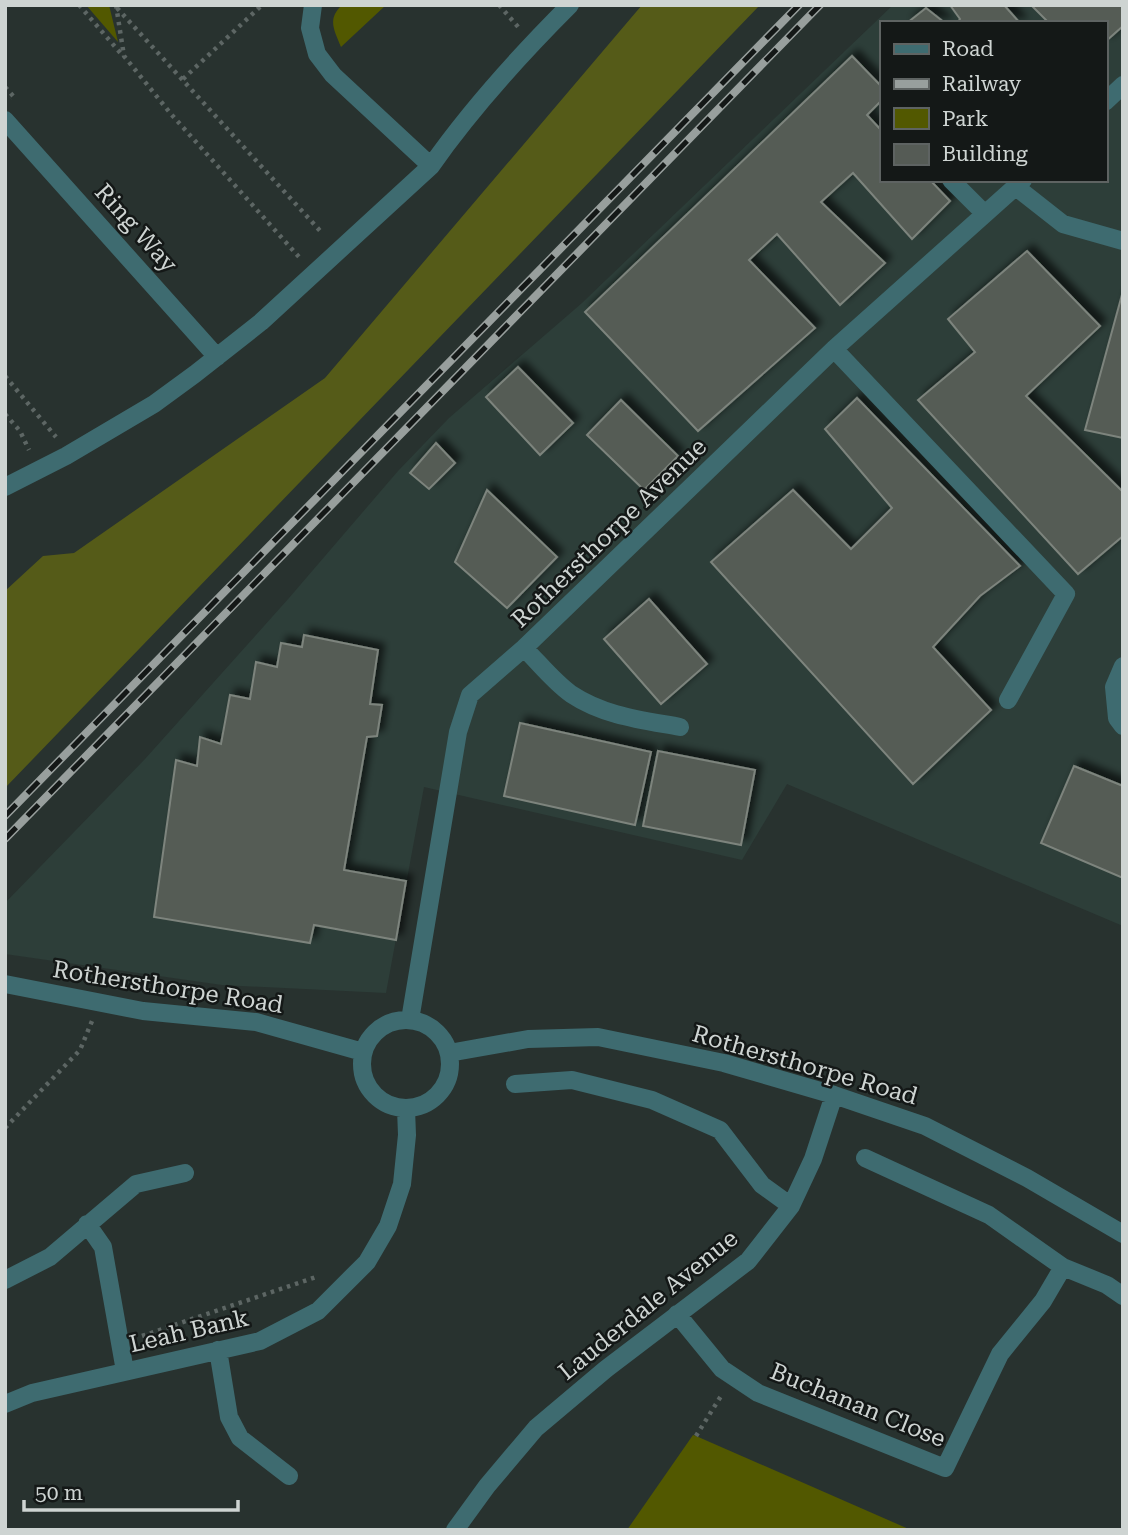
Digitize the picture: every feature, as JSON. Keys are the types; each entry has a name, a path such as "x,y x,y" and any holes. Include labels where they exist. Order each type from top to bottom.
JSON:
{"street":[{"path":"313,5 310,28 317,54 332,75 431,166"},
{"path":"5,487 154,404 261,322 431,166 450,139 538,37 570,5"},
{"path":"1107,100 1123,85"},
{"name":"Ring Way","path":"9,133 217,356"},
{"path":"953,182 985,214"},
{"path":"1019,184 1063,223 1123,241"},
{"name":"Rothersthorpe Avenue","path":"410,1020 458,732 470,695 524,649 834,349 1019,184"},
{"path":"834,349 1066,594 1007,700"},
{"path":"524,649 569,692 594,707 622,717 680,727"},
{"path":"1123,666 1114,687 1117,718 1123,726"},
{"name":"Rothersthorpe Road","path":"5,984 143,1012 256,1022 363,1052"},
{"path":"410,1020 427,1026 441,1037 449,1053 447,1079 441,1091 420,1107 406,1109 391,1106 376,1098 366,1085 362,1069 363,1052 370,1039 381,1028 395,1021 410,1020"},
{"name":"Rothersthorpe Road","path":"449,1053 528,1040 598,1037 724,1063 834,1095 925,1126 1027,1178 1123,1234"},
{"path":"515,1084 572,1080 652,1100 720,1130 762,1185 791,1206"},
{"name":"Lauderdale Avenue","path":"455,1530 487,1486 536,1428 606,1368 748,1261 791,1206 813,1158 834,1095"},
{"name":"Leah Bank","path":"5,1405 32,1393 260,1341 318,1311 367,1262 388,1226 402,1184 407,1135 406,1109"},
{"path":"865,1158 989,1215 1063,1267 1107,1285 1123,1296"},
{"path":"5,1280 50,1257 136,1184 185,1173"},
{"path":"87,1224 103,1247 125,1371"},
{"name":"Buchanan Close","path":"677,1314 722,1369 758,1393 945,1468 1000,1354 1043,1301 1063,1267"},
{"path":"218,1350 229,1417 240,1438 289,1476"}],"path":[{"path":"79,5 171,114 313,273"},
{"path":"183,79 262,5"},
{"path":"116,6 124,57"},
{"path":"116,6 324,235"},
{"path":"5,376 70,453"},
{"path":"5,414 20,431 38,470"},
{"path":"5,1128 80,1050 99,1004"},
{"path":"120,1344 324,1275"},
{"path":"696,1436 733,1378"}],"shaded area":[{"path":"893,5 1123,5 1123,926 787,784 742,860 424,787 386,993 222,985 5,954 5,903 145,759 398,471 449,418 582,303"}],"green space":[{"path":"86,5 109,5 118,42"},
{"path":"342,5 386,5 341,47 333,20"},
{"path":"642,5 760,5 5,788 5,591 43,556 74,553 325,378"},
{"path":"693,1435 696,1436 911,1530 627,1530"}],"building":[{"path":"950,5 1004,5 1018,21 958,21 960,19"},
{"path":"1031,5 1123,5 1123,26 1107,40 1107,21 1047,21"},
{"path":"926,8 942,21 910,21"},
{"path":"852,56 880,85 880,102 867,115 880,129 880,182 932,182 950,201 912,239 853,173 821,202 885,263 840,305 777,234 749,260 815,328 698,431 585,312"},
{"path":"1027,251 1100,326 1026,396 1123,492 1123,536 1078,574 918,400 975,352 948,319"},
{"path":"1123,291 1123,438 1085,430"},
{"path":"518,367 573,423 540,455 486,397"},
{"path":"857,398 1020,566 980,596 933,647 991,710 913,784 711,562 793,490 851,549 892,508 825,429"},
{"path":"621,400 678,456 644,490 587,435"},
{"path":"436,443 455,463 429,489 410,473"},
{"path":"487,490 557,557 507,608 455,562"},
{"path":"649,599 707,664 661,704 604,639"},
{"path":"304,635 378,650 370,704 382,705 377,736 367,737 344,870 406,881 396,940 314,925 310,943 154,917 176,760 197,766 200,737 221,744 230,695 250,699 256,662 277,667 281,643 302,647"},
{"path":"520,723 651,752 635,825 504,796"},
{"path":"658,751 755,770 741,845 643,826"},
{"path":"1074,766 1123,786 1123,878 1041,843"}],"railway":[{"path":"5,816 799,5"},
{"path":"5,839 820,5"}]}
